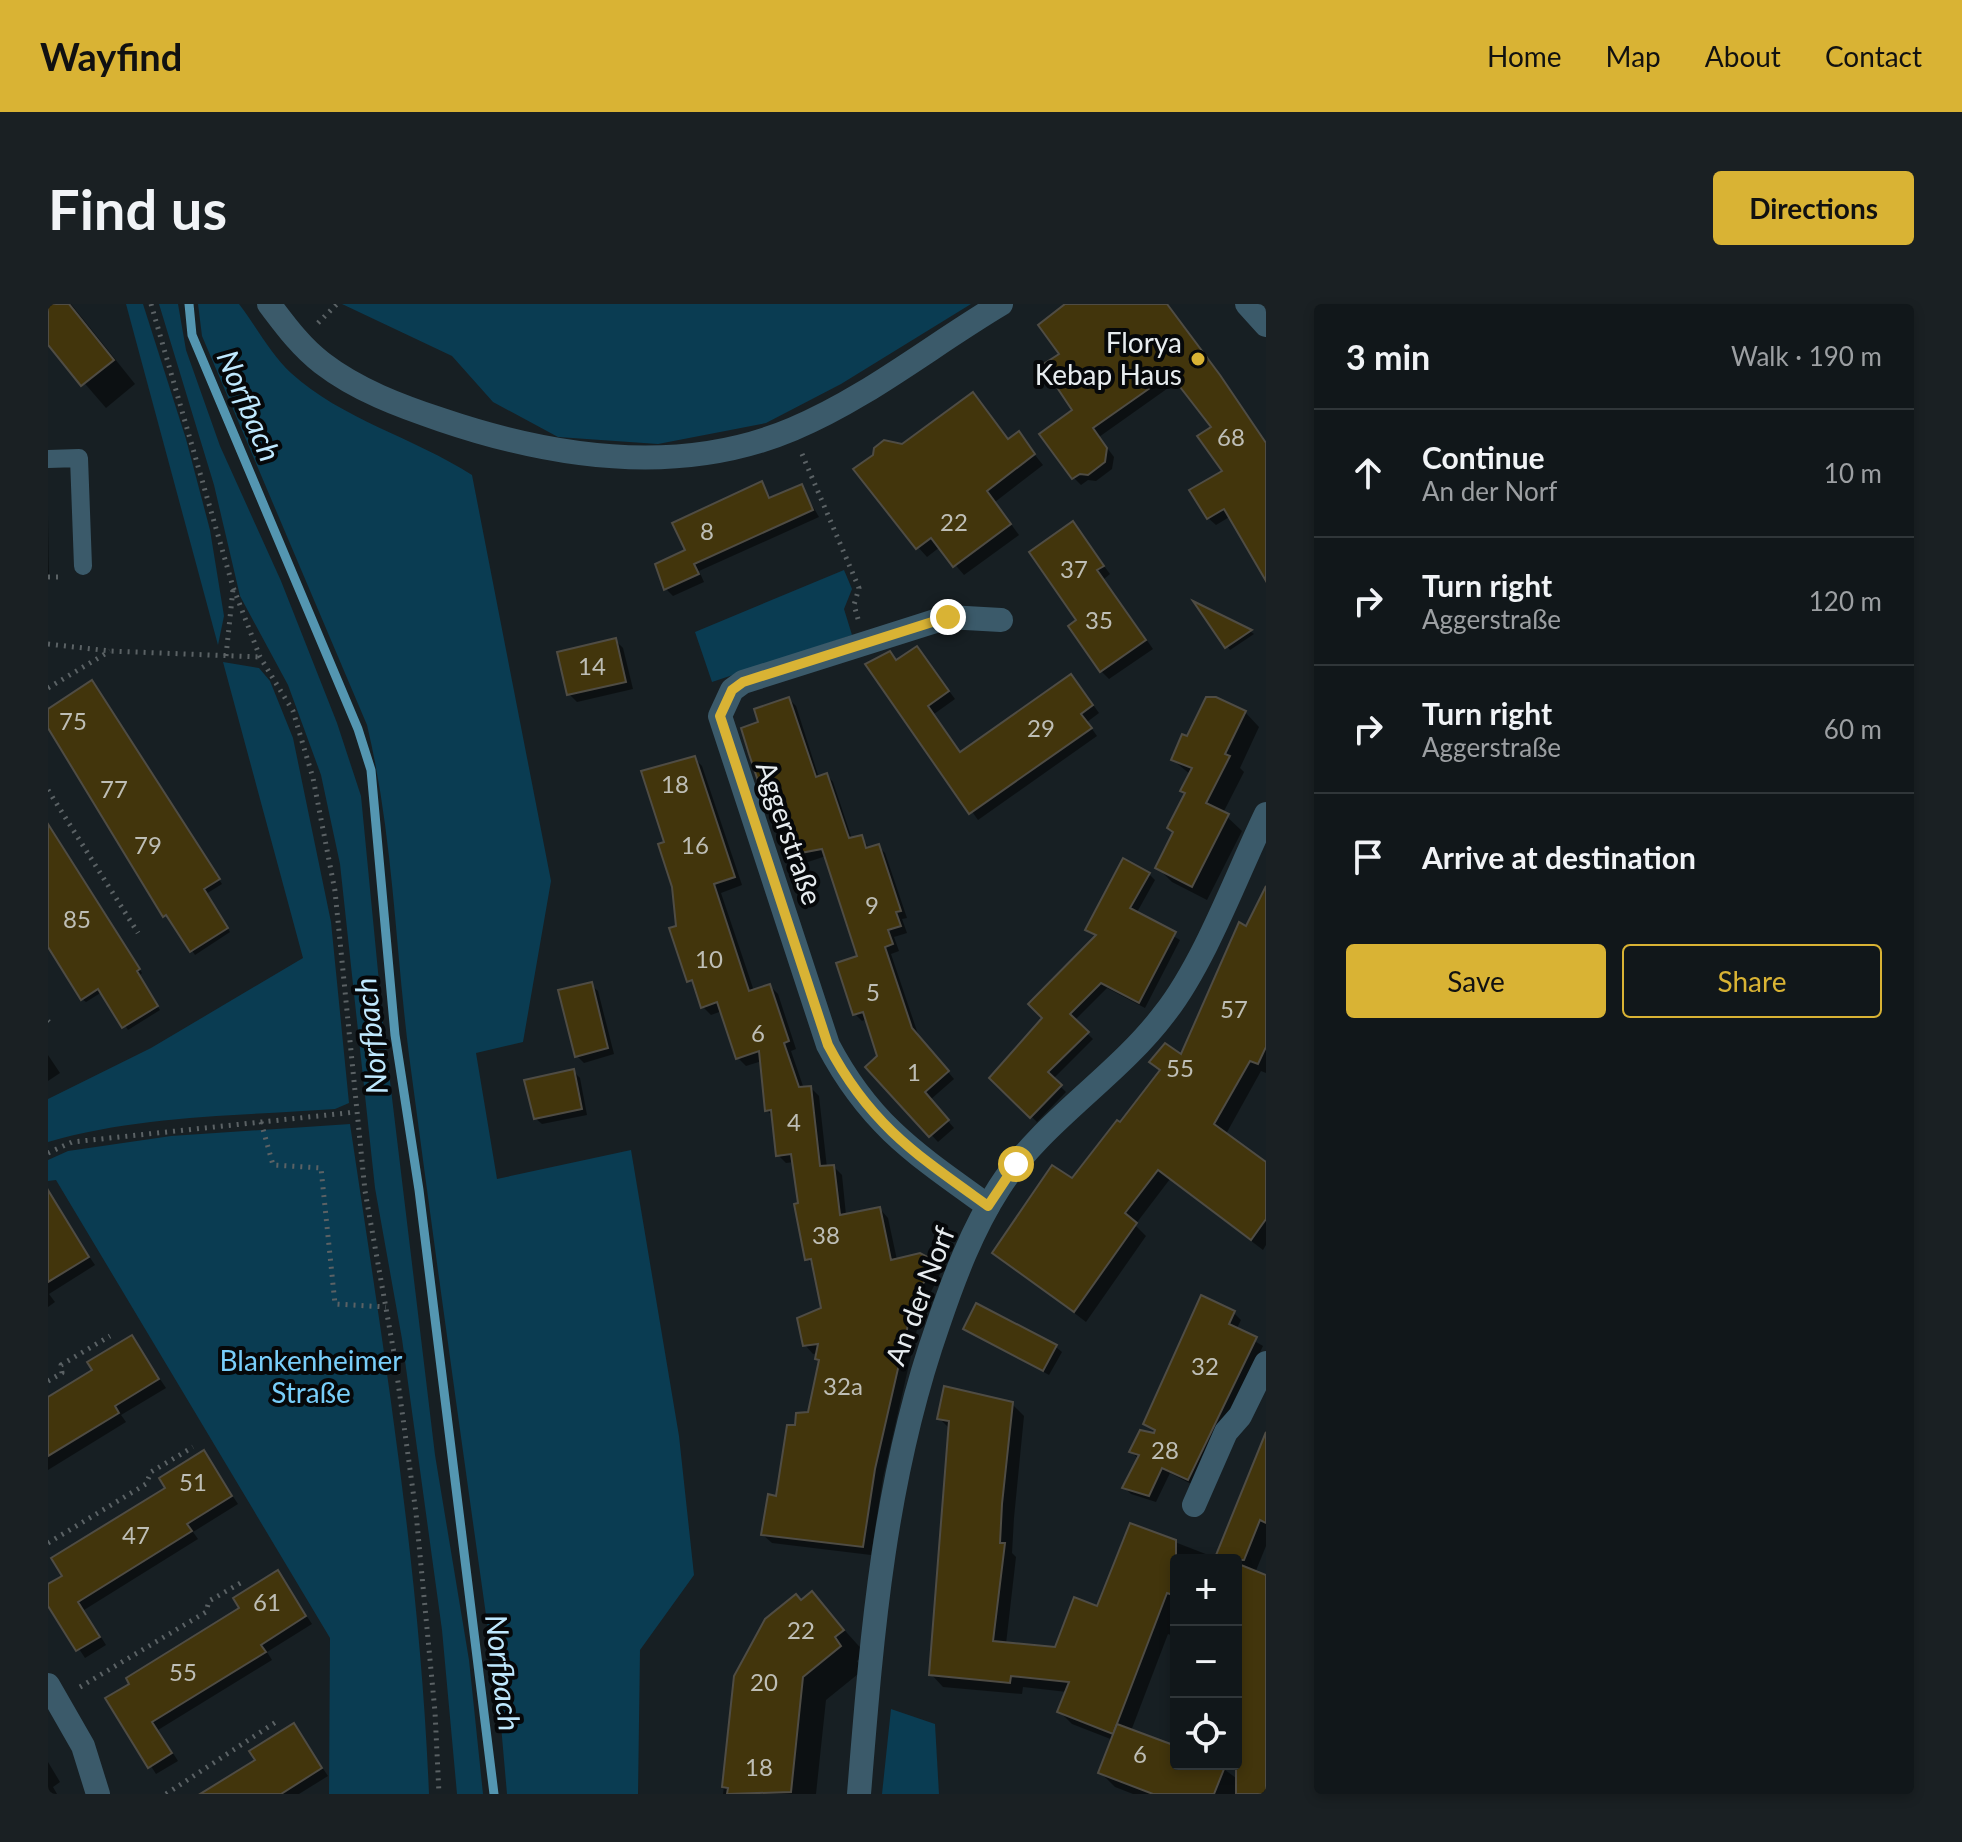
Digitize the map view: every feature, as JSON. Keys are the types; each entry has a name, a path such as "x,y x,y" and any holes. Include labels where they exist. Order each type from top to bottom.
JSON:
{"street":[{"path":"269,304 299,341 347,379 428,416 514,442 566,452 648,458 730,449 792,430 836,407 1001,304"},
{"path":"1247,304 1266,325"},
{"name":"Aggerstraße","path":"988,1206 883,1126 843,1073 828,1045 722,730 720,716 723,703 743,682 948,617 1001,620"},
{"name":"An der Norf","path":"859,1794 872,1629 887,1512 923,1368 953,1281 988,1206 1016,1164 1135,1048 1166,1012 1190,973 1266,814"},
{"path":"1194,1505 1226,1432 1240,1416 1266,1363"},
{"path":"53,1693 83,1746 98,1794"}],"lane":[{"path":"48,459 79,458 83,566"}],"path":[{"path":"151,304 233,587 260,657 293,711 313,778 335,891 365,1191 386,1307 416,1513 435,1712 439,1794"},
{"path":"792,430 859,588 854,605 867,642"},
{"path":"226,656 233,587"},
{"path":"48,644 110,651 260,657"},
{"path":"48,688 110,651"},
{"path":"48,790 138,933"},
{"path":"48,1153 72,1142 356,1112"},
{"path":"261,1122 273,1165 321,1168 335,1304 386,1307"},
{"path":"48,1381 62,1373 61,1365 110,1336"},
{"path":"48,1543 146,1484 151,1472 193,1447"},
{"path":"53,1693 206,1612 209,1601 244,1581"},
{"path":"166,1794 279,1720"}],"green space":[{"path":"126,304 143,304 186,439 210,530 224,616 218,645"},
{"path":"159,304 178,304 186,350 220,446 281,581 337,723 361,796 383,1023 435,1455 469,1660 483,1794 457,1794 442,1630 402,1339 375,1188 340,864 321,775 288,685 240,596 214,485"},
{"path":"198,304 239,304 277,358 311,389 355,416 472,475 551,881 523,1042 476,1053 497,1179 631,1150 679,1436 694,1575 640,1650 638,1794 507,1794 500,1714 409,1055 388,848 376,766 367,725 202,336"},
{"path":"342,304 971,304 841,384 766,423 658,444 558,437 493,402 452,356"},
{"path":"844,570 852,589 844,609 852,635 712,682 695,632"},
{"path":"223,662 259,668 270,681 293,738 331,922 349,1103 335,1109 227,1115 118,1126 48,1142 48,1099 151,1048 303,958"},
{"name":"Blankenheimer Straße","path":"350,1124 409,1542 429,1794 329,1794 330,1638 56,1180 48,1181 48,1160 68,1151 171,1136"},
{"path":"891,1709 935,1724 939,1794 882,1794"}],"building":[{"path":"48,304 69,304 114,360 81,386 48,345"},
{"path":"1065,304 1167,304 1220,375 1266,443 1266,581 1224,509 1207,519 1189,490 1222,471 1197,436 1211,427 1170,374 1093,428 1107,448 1105,462 1088,475 1080,474 1072,479 1039,434 1072,410 1042,365 1059,354 1038,325"},
{"path":"973,392 1008,439 1019,431 1035,454 987,491 1011,524 953,567 931,538 916,549 853,469 873,455 874,448 884,440 902,444"},
{"path":"762,481 769,498 802,484 813,510 694,564 699,574 664,590 655,564 685,550 672,523"},
{"path":"1073,521 1104,566 1097,570 1146,640 1100,672 1068,626 1076,620 1029,552"},
{"path":"1193,601 1252,630 1225,648"},
{"path":"616,638 626,682 567,695 557,652"},
{"path":"917,646 949,691 928,706 960,752 1071,674 1093,705 1081,714 1092,728 969,814 865,664 890,651 896,660"},
{"path":"92,680 220,879 204,889 228,928 190,952 166,915 163,917 48,728 48,709"},
{"path":"789,697 816,777 827,773 849,838 862,835 866,848 879,844 901,911 896,912 901,926 888,930 893,944 885,947 912,1028 949,1071 925,1092 949,1120 929,1137 865,1067 877,1056 863,1012 853,1015 836,963 857,956 822,849 795,854 769,777 758,781 749,754 741,728 758,722 754,709"},
{"path":"1206,697 1216,697 1246,711 1225,754 1230,756 1206,803 1229,814 1192,887 1155,868 1173,832 1167,828 1185,793 1180,791 1192,768 1171,760 1182,734 1187,736"},
{"path":"695,756 735,877 714,884 749,991 770,984 789,1041 784,1043 799,1087 811,1086 820,1166 834,1165 840,1215 880,1207 891,1260 920,1253 935,1261 913,1303 875,1469 863,1547 761,1535 768,1494 776,1496 787,1425 795,1425 796,1413 808,1412 819,1360 815,1359 818,1344 803,1346 797,1318 821,1308 811,1259 805,1260 794,1204 798,1203 791,1154 776,1156 771,1110 765,1111 759,1051 736,1059 717,1002 701,1008 692,980 687,982 669,928 676,926 672,887 658,844 664,842 641,771"},
{"path":"48,824 140,969 137,971 158,1006 122,1028 98,989 81,1000 48,947"},
{"path":"1123,858 1150,873 1130,908 1176,932 1139,1003 1101,983 1070,1014 1089,1032 1048,1072 1062,1085 1030,1118 989,1078 1042,1018 1028,1004 1096,935 1085,930"},
{"path":"1266,886 1266,1047 1258,1064 1250,1061 1214,1124 1266,1162 1266,1219 1251,1240 1158,1170 1125,1213 1137,1223 1074,1312 992,1253 1052,1165 1072,1178 1117,1120 1120,1122 1160,1070 1149,1062 1165,1043 1181,1054 1239,922 1246,926"},
{"path":"592,982 608,1048 575,1057 558,990"},
{"path":"574,1069 582,1109 534,1119 524,1080"},
{"path":"48,1190 89,1257 48,1282"},
{"path":"1201,1295 1235,1311 1229,1324 1257,1337 1188,1480 1162,1468 1149,1496 1122,1488 1139,1455 1129,1452 1140,1430 1154,1433 1155,1430 1143,1424"},
{"path":"976,1303 1057,1345 1043,1371 963,1329"},
{"path":"132,1335 159,1379 115,1406 119,1413 48,1456 48,1397 92,1370 87,1362"},
{"path":"944,1386 1013,1402 1002,1504 1000,1543 1005,1543 993,1641 1055,1647 1074,1597 1097,1606 1130,1523 1176,1540 1176,1554 1170,1554 1170,1594 1167,1593 1113,1734 1057,1712 1069,1682 1011,1676 1010,1683 929,1675 949,1421 937,1419"},
{"path":"1266,1432 1266,1523 1260,1520 1244,1560 1242,1554 1216,1554"},
{"path":"204,1450 232,1496 187,1524 192,1531 78,1602 100,1637 76,1651 48,1606 48,1584 62,1576 51,1558 165,1488 159,1478"},
{"path":"1242,1565 1266,1575 1266,1794 1236,1794 1236,1770 1242,1770"},
{"path":"278,1570 306,1616 261,1645 266,1652 152,1722 172,1753 148,1768 105,1698 129,1684 126,1678 239,1608 233,1598"},
{"path":"812,1591 844,1630 835,1637 841,1646 803,1677 791,1792 727,1794 728,1788 722,1787 734,1676 765,1619 796,1594 801,1600"},
{"path":"294,1723 322,1768 281,1794 200,1794 255,1760 249,1751"},
{"path":"1117,1724 1170,1744 1170,1770 1224,1770 1214,1794 1153,1794 1098,1773"}],"waterway":[{"name":"Norfbach","path":"189,304 192,335 358,729 371,770 395,1035 419,1190 494,1794"}],"place":[{"name":"Florya Kebap Haus","path":"1198,359"}],"route":[{"path":"948,617 743,682 732,690 723,703 720,716 722,730 828,1045 843,1073 883,1126 988,1206 1016,1164"}]}
